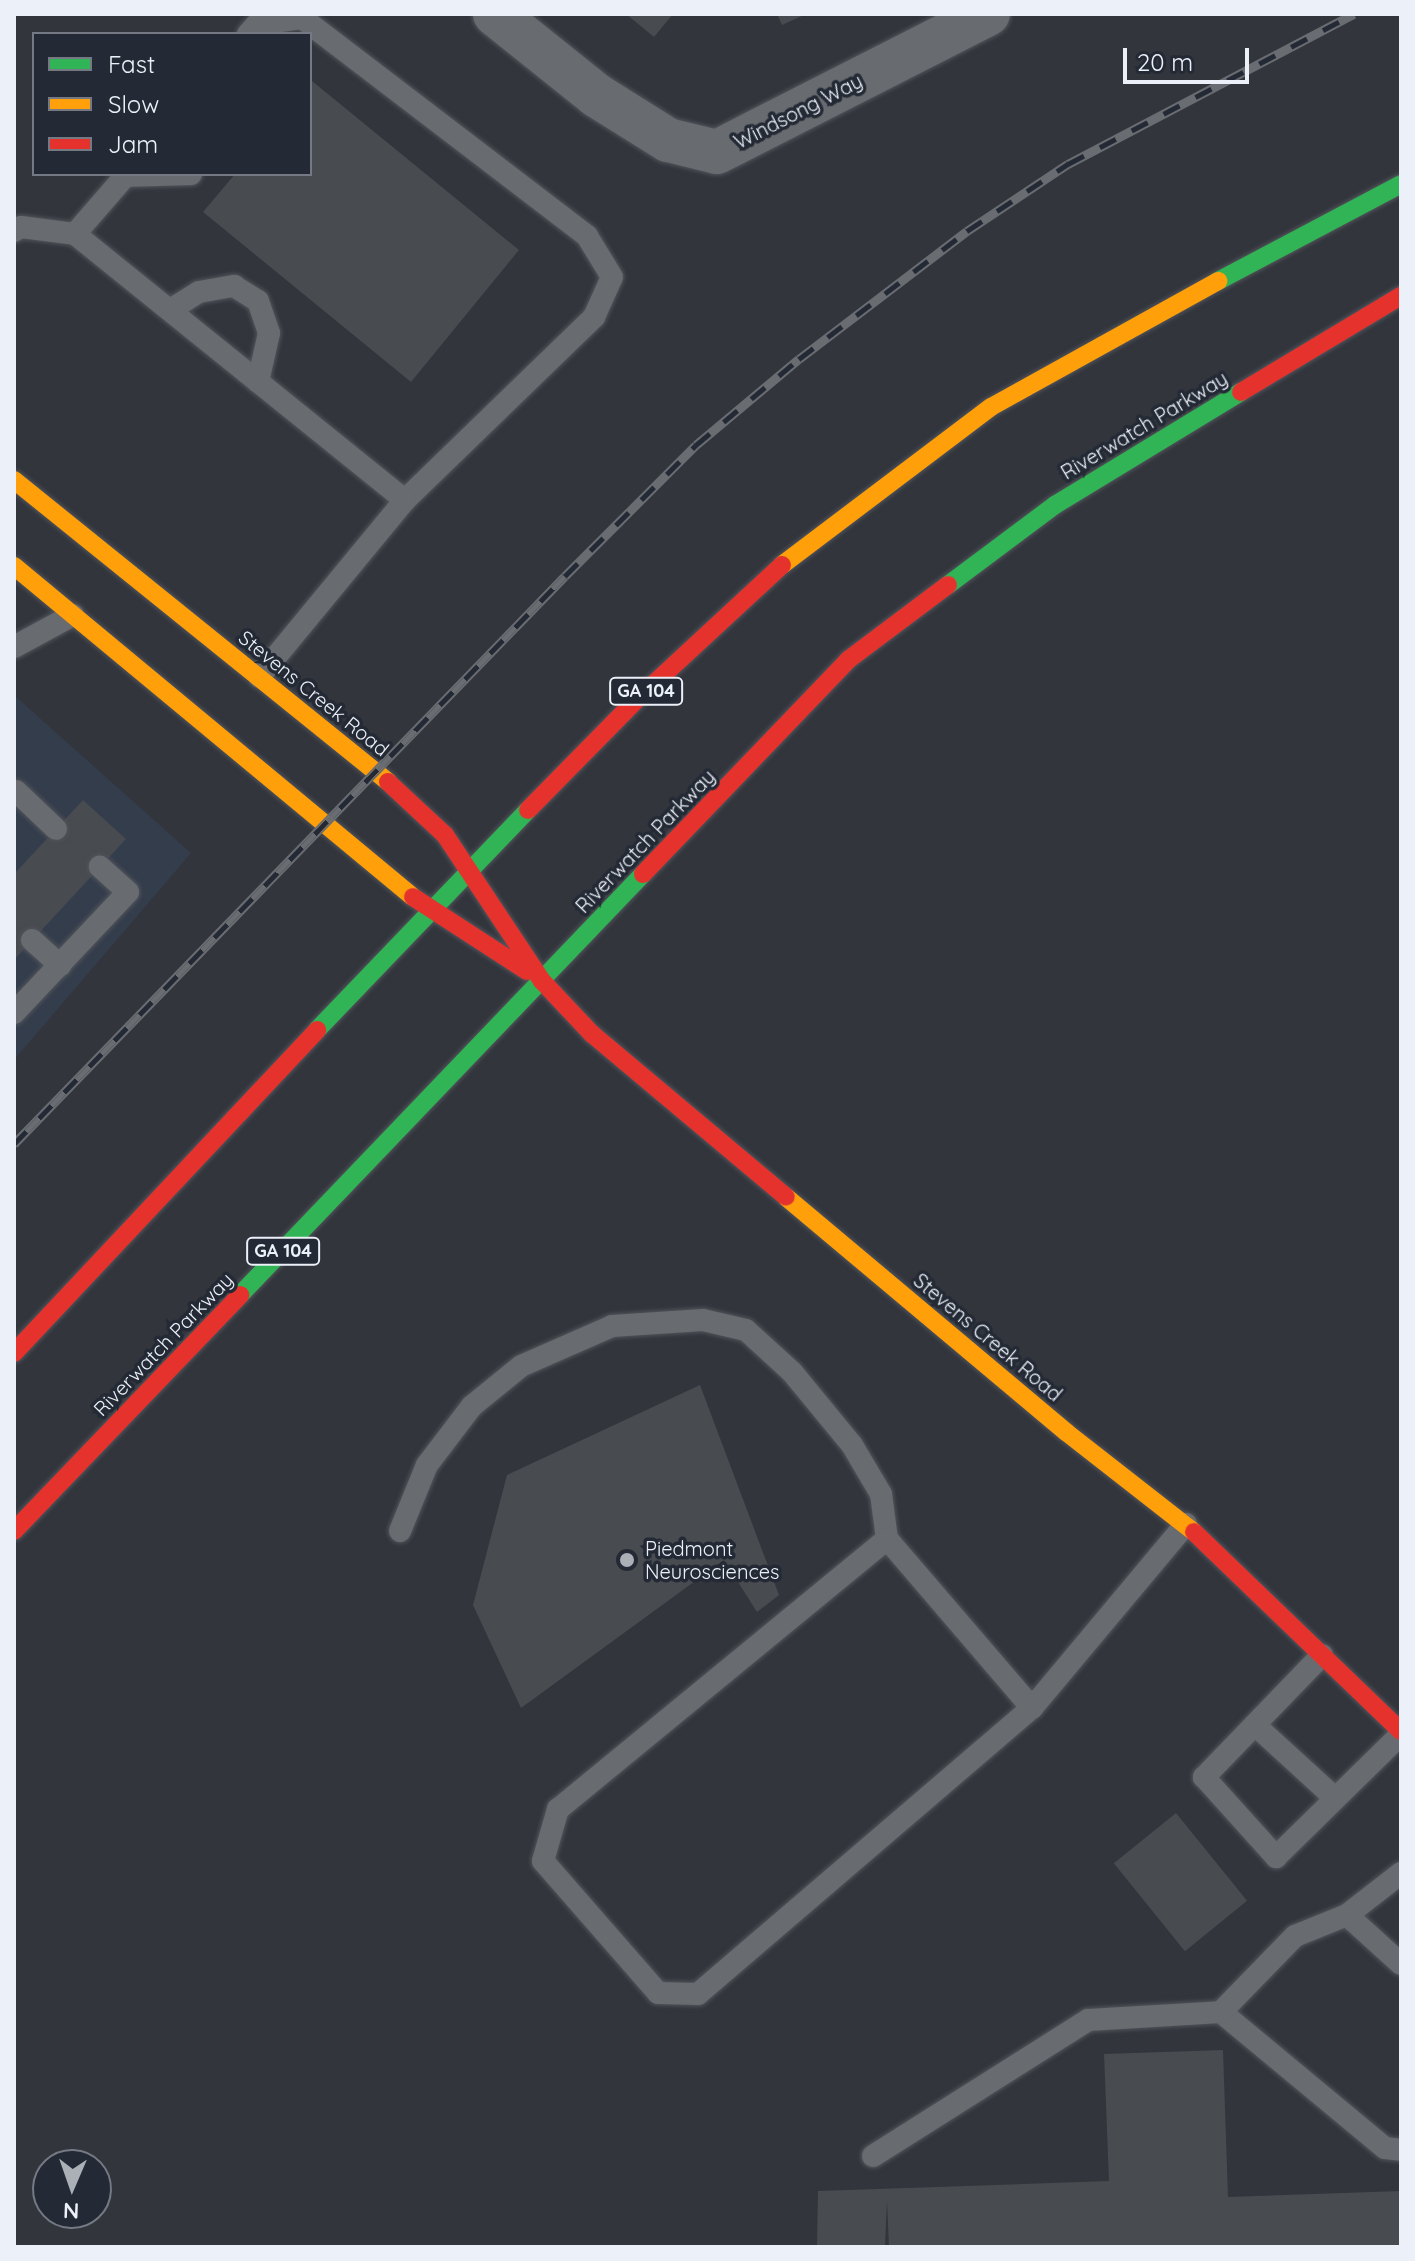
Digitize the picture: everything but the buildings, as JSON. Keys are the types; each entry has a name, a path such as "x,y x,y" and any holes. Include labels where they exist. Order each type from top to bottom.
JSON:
{"main road":[{"name":"GA 104","path":"14,1353 431,909 633,703 770,574 991,407 1363,200 1401,184"},
{"name":"Riverwatch Parkway","path":"14,1531 848,660 1055,505 1401,296"},
{"name":"Stevens Creek Road","path":"14,480 375,770 445,835 542,981 604,1044 1066,1432 1186,1524 1401,1732"},
{"name":"Stevens Creek Road","path":"14,566 396,886 542,981"}],"street":[{"name":"Windsong Way","path":"495,14 596,95 668,140 717,152 988,14"}],"lane":[{"path":"250,32 256,25 302,18 587,236 612,277 594,317 405,500 259,677"},
{"path":"75,234 125,176"},
{"path":"14,231 21,227 75,234 405,500"},
{"path":"170,310 199,292 234,286 258,301 269,333 258,382"},
{"path":"14,647 73,615"},
{"path":"15,791 56,829"},
{"path":"15,1009 128,892 100,867"},
{"path":"32,940 60,965"},
{"path":"400,1531 427,1465 472,1406 521,1366 612,1326 703,1320 746,1330 792,1372 852,1445 881,1494 887,1539 1032,1708"},
{"path":"887,1539 558,1809 543,1861 658,1993 698,1994 1032,1708 1186,1524"},
{"path":"1322,1655 1204,1777 1276,1857 1401,1732"},
{"path":"1255,1725 1335,1798"},
{"path":"873,2156 1088,2020 1221,2012 1295,1936 1347,1915 1401,1873"},
{"path":"1347,1915 1401,1964"},
{"path":"1221,2012 1385,2148 1401,2150"}],"shaded area":[{"path":"14,695 191,853 14,1060"}],"railway":[{"path":"14,1144 696,445 799,359 967,231 1068,164 1354,14"}],"traffic: fast":[{"path":"1218,281 1401,184"},
{"path":"948,585 1055,505 1241,392"},
{"path":"317,1030 528,810"},
{"path":"240,1295 643,874"}],"traffic: slow":[{"path":"782,565 991,407 1218,281"},
{"path":"14,480 388,782"},
{"path":"14,566 413,897"},
{"path":"786,1197 1066,1432 1194,1532"}],"traffic: jam":[{"path":"1241,392 1401,296"},
{"path":"528,810 633,703 782,565"},
{"path":"643,874 848,660 948,585"},
{"path":"388,782 445,835 542,981 592,1034 786,1197"},
{"path":"413,897 527,971"},
{"path":"14,1353 317,1030"},
{"path":"14,1531 240,1295"},
{"path":"1194,1532 1401,1731"}],"place":[{"name":"Piedmont Neurosciences","path":"627,1560"}]}
